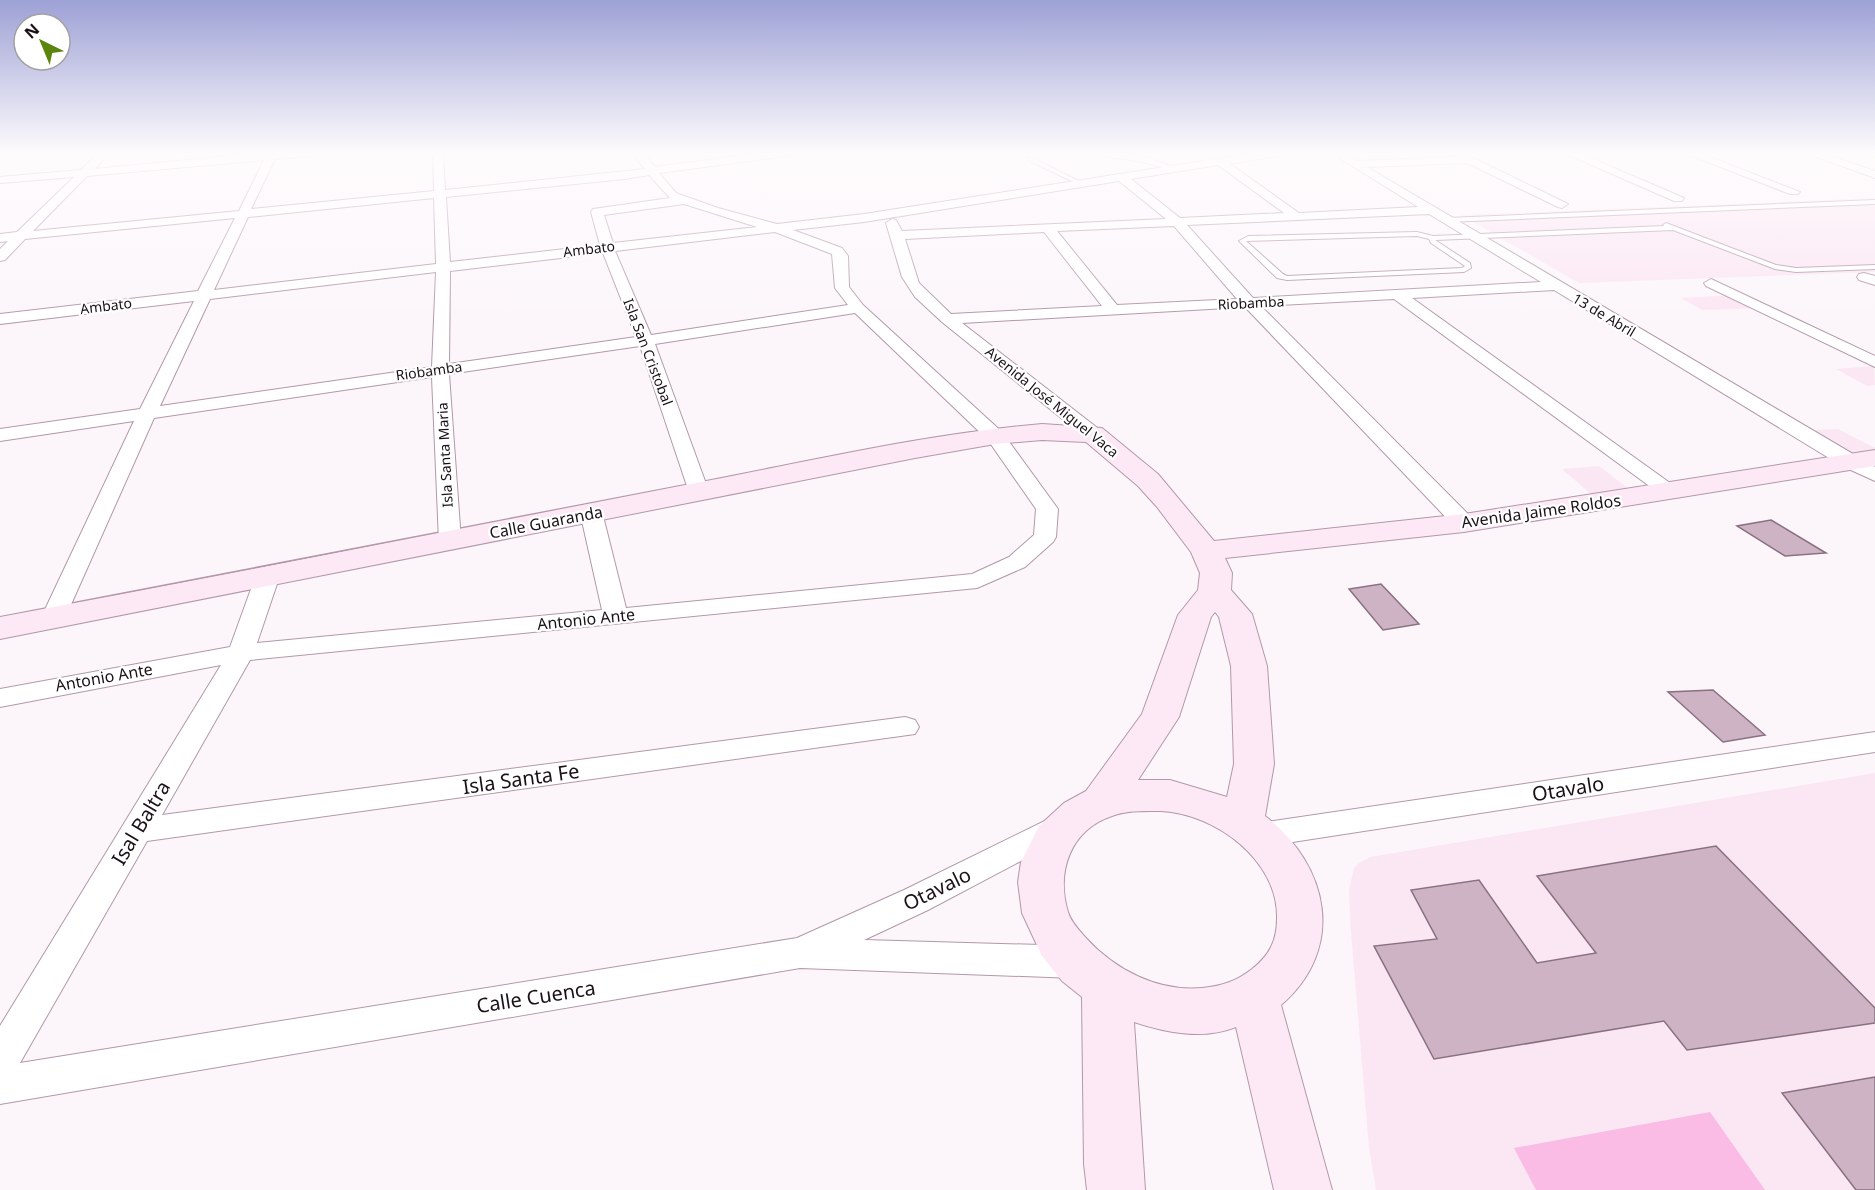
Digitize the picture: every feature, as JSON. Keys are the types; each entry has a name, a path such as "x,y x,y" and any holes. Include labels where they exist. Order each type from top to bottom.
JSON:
{"street":[{"path":"0,257 49,208"},
{"path":"53,618 147,413 247,208"},
{"path":"0,238 308,208"},
{"name":"Isla Santa Maria","path":"441,208 440,369 450,541"},
{"name":"Isla San Cristobal","path":"630,208 597,212 607,247 645,341 699,492"},
{"path":"710,208 773,227"},
{"name":"Ambato","path":"0,319 855,219 921,208"},
{"path":"1159,208 1176,221 1249,303 1464,523"},
{"path":"1284,208 1297,217"},
{"name":"13 de Abril","path":"1427,208 1555,286 1862,460 1875,477"},
{"path":"899,235 1431,210"},
{"name":"Avenida José Miguel Vaca","path":"886,213 899,235 909,278 947,319 1094,434 1148,480 1182,518 1235,614 1249,666 1254,764 1251,829"},
{"name":"Antonio Ante","path":"0,698 241,653 977,581 1017,562 1045,537 1047,509 994,436 858,308 842,288 842,256 837,251 773,227"},
{"path":"1048,228 1113,310"},
{"path":"1711,283 1875,362"},
{"name":"Riobamba","path":"947,319 1555,286"},
{"path":"1398,295 1670,492"},
{"name":"Riobamba","path":"0,435 858,308"},
{"name":"Calle Guaranda","path":"0,628 267,578 591,512 994,436 1042,432 1094,434"},
{"name":"Avenida Jaime Roldos","path":"1212,572 1464,523 1862,460"},
{"name":"Avenida Jaime Roldos","path":"1212,572 1875,477"},
{"path":"591,512 616,616"},
{"path":"1087,811 1134,796 1169,796 1204,804 1251,829 1286,867 1299,895 1303,924 1297,953 1281,977 1254,997 1228,1007 1199,1011 1167,1009 1136,1001 1091,974 1052,932 1040,899 1041,868 1052,841 1087,811 1160,717 1212,572"},
{"name":"Isal Baltra","path":"0,1061 241,653 267,578"},
{"name":"Isla Santa Fe","path":"136,830 905,727"},
{"name":"Otavalo","path":"1251,829 1875,742"},
{"name":"Otavalo","path":"800,953 988,865 1087,811"},
{"name":"Calle Cuenca","path":"0,1085 800,953 1091,974"},
{"path":"1091,974 1116,1190"},
{"path":"1254,997 1302,1190"}],"lane":[{"path":"1448,220 1770,208"},
{"path":"1647,214 1672,228 1775,267 1796,270 1875,267"},
{"path":"1433,238 1431,240 1433,242 1469,267 1464,270 1287,278 1280,276 1242,241 1248,238 1417,234 1433,238 1474,237 1672,228"}],"shaded area":[{"path":"1643,208 1875,208 1875,272 1579,283 1461,215"},
{"path":"1737,295 1764,308 1702,310 1681,298"},
{"path":"1874,366 1875,385 1867,386 1836,369"},
{"path":"1838,429 1875,448 1875,453 1841,457 1798,431"},
{"path":"1599,466 1629,489 1591,494 1562,469"},
{"path":"1875,773 1875,1190 1376,1190 1369,1148 1351,932 1349,890 1354,868 1359,863 1370,857"},
{"path":"1710,1112 1765,1190 1536,1190 1514,1148"}],"building":[{"path":"1771,520 1826,553 1785,556 1737,526"},
{"path":"1381,584 1419,624 1383,630 1349,589"},
{"path":"1713,690 1765,735 1723,742 1668,692"},
{"path":"1716,846 1875,1008 1875,1023 1687,1050 1664,1021 1434,1059 1374,946 1437,939 1411,890 1479,880 1537,963 1596,953 1537,876"},
{"path":"1875,1077 1875,1190 1856,1190 1782,1093"}]}
